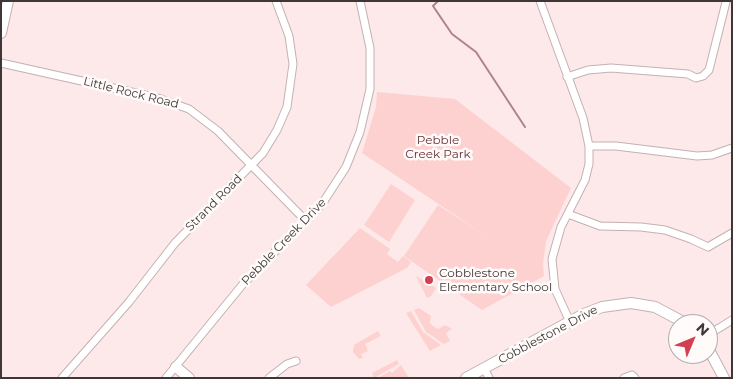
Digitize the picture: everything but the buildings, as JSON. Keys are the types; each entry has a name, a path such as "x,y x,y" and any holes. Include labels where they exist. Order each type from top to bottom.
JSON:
{"street":[{"path":"1,33 8,1"},
{"name":"Strand Road","path":"62,378 129,302 175,243 252,165 277,130 291,89 293,64 289,36 276,1"},
{"name":"Pebble Creek Drive","path":"166,378 243,284 306,221 326,198 346,168 365,117 370,89 370,48 360,1"},
{"path":"540,1 583,118 589,146 588,171 556,239 552,268 555,289 570,322"},
{"path":"567,77 588,70 611,68 688,74 696,78 703,76 709,70 726,1 732,4"},
{"name":"Little Rock Road","path":"1,63 158,98 180,105 212,125 306,221"},
{"path":"589,146 616,146 697,156 712,155 732,148"},
{"path":"568,214 600,226 641,227 665,230 691,239 708,248 732,233"},
{"name":"Cobblestone Drive","path":"466,378 486,373 570,322 602,307 631,303 660,309 669,314"},
{"path":"718,329 732,320"},
{"path":"269,378 278,369 296,362"},
{"path":"717,364 724,378"},
{"path":"176,367 189,378"},
{"path":"624,378 632,375 635,378"}],"green space":[{"name":"Pebble Creek Park","path":"377,92 455,99 571,188 546,241 543,264 544,276 482,310 404,256 438,205 485,235 362,153 376,107"},
{"path":"391,184 415,200 389,242 364,225"},
{"path":"360,228 390,249 387,254 398,262 403,256 411,262 407,268 331,307 306,285"},
{"path":"416,276 436,288 431,296 427,298"},
{"path":"419,308 431,316 430,323 434,327 438,329 445,325 452,329 446,333 450,341 444,344 426,332 414,310"},
{"path":"411,311 423,332 441,345 430,351 406,313"},
{"path":"378,331 381,336 365,344 368,351 361,354 363,358 359,359 353,352 354,345"},
{"path":"397,360 399,364 374,378 372,373"},
{"path":"401,365 409,378 378,378 390,371 392,373"}],"waterway":[{"path":"438,1 433,6 452,34 476,52 525,127"}],"place":[{"name":"Cobblestone Elementary School","path":"429,280"}]}
